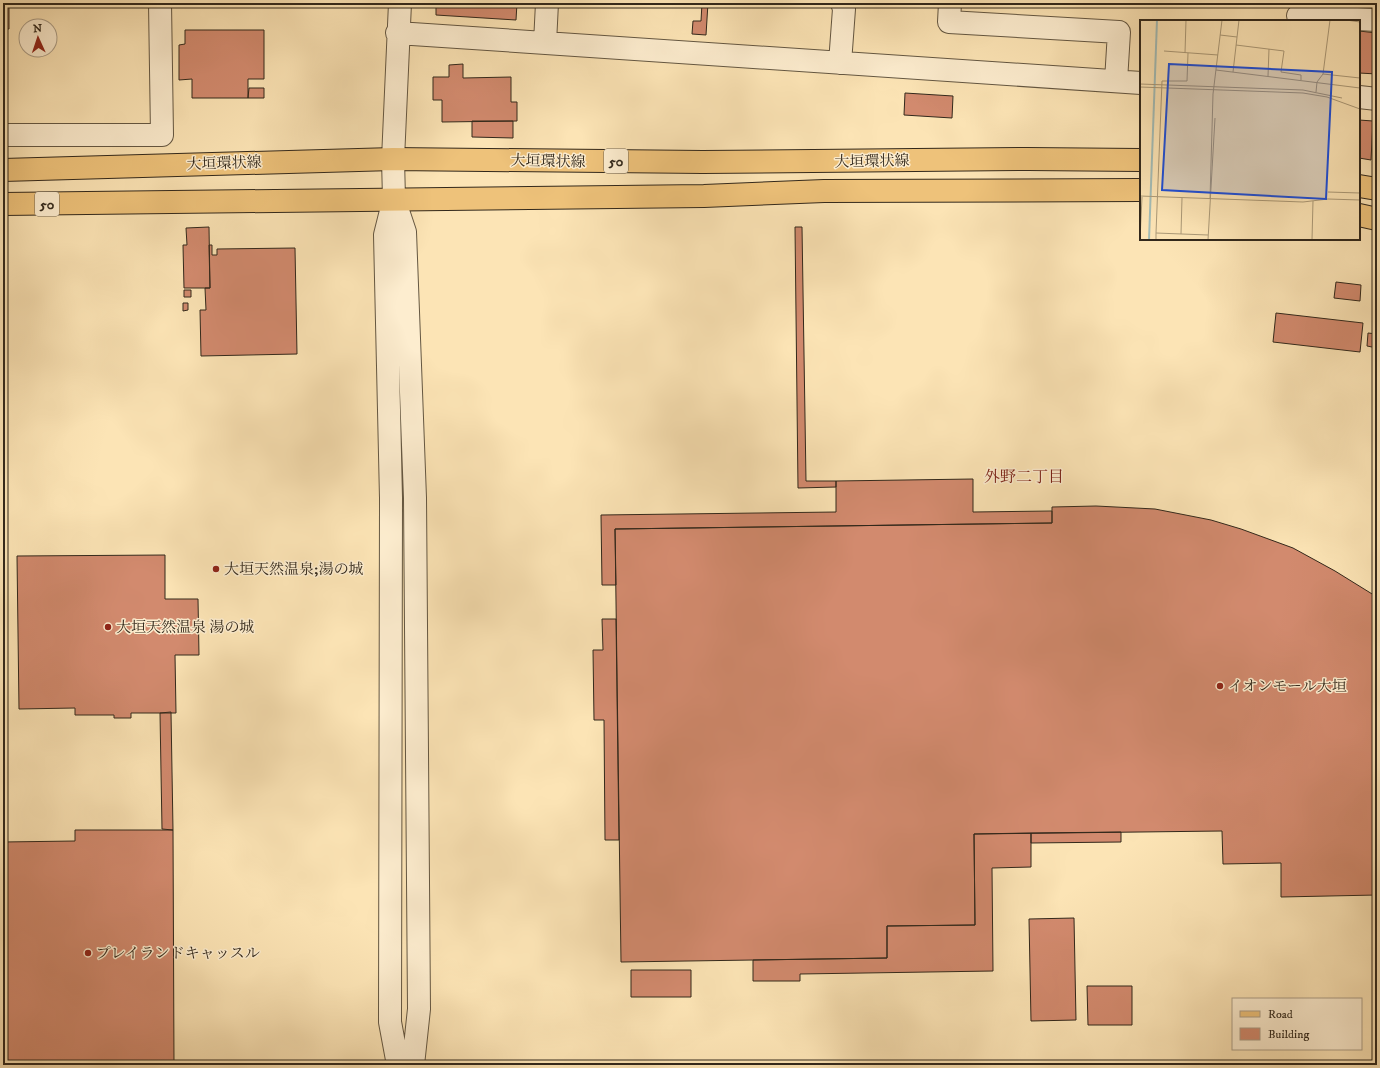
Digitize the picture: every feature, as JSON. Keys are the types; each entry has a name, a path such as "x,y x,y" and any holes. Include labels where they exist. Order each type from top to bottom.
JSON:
{"main road":[{"name":"大垣環状線","path":"3,170 393,159 703,162 1028,159 1140,160"},
{"path":"1360,186 1377,189"},
{"name":"大垣環状線","path":"3,204 704,196 824,191 1140,190"},
{"path":"1360,215 1377,219"}],"street":[{"path":"3,136 162,135 160,3"},
{"path":"398,1065 390,1022 391,514 385,235 394,199 393,159 397,33 400,3"},
{"path":"545,43 547,3"},
{"path":"840,63 844,9 842,3"},
{"path":"950,3 949,22 1119,32 1116,81"},
{"path":"1297,13 1377,20"},
{"path":"397,33 1140,83"},
{"path":"1360,97 1377,99"},
{"path":"394,199 405,232 415,498 419,1009 414,1065"}],"building":[{"path":"436,3 517,3 516,20 436,15"},
{"path":"702,3 708,3 706,35 692,34 693,21 701,21"},
{"path":"1336,3 1377,3 1377,8 1336,5"},
{"path":"3,7 9,7 9,29 3,29"},
{"path":"185,30 264,30 264,79 248,79 248,98 192,98 192,79 179,80 179,45 185,44"},
{"path":"1360,31 1377,33 1377,74 1360,73"},
{"path":"463,64 463,78 511,77 511,102 517,102 517,121 442,122 442,100 433,100 433,77 449,77 449,65"},
{"path":"249,88 264,88 264,98 248,98"},
{"path":"905,93 953,96 952,118 904,115"},
{"path":"1360,120 1373,121 1371,160 1360,158"},
{"path":"472,121 513,121 513,138 472,137"},
{"path":"209,227 210,288 184,288 183,245 187,245 186,228"},
{"path":"795,227 802,227 806,481 836,481 836,487 798,488"},
{"path":"209,245 212,245 212,255 217,255 217,249 295,248 297,354 201,356 200,310 206,310 205,288 210,288"},
{"path":"1336,282 1361,285 1360,301 1334,298"},
{"path":"184,290 191,290 191,297 184,297"},
{"path":"183,303 188,303 188,310 183,311"},
{"path":"1276,313 1363,323 1360,352 1273,342"},
{"path":"1368,333 1377,334 1377,348 1367,346"},
{"path":"973,479 973,512 1052,511 1052,523 615,529 616,585 602,585 601,515 836,512 836,481"},
{"path":"1096,506 1155,509 1211,520 1241,529 1293,548 1335,571 1377,597 1377,895 1281,897 1281,863 1223,864 1222,831 974,834 975,925 887,926 887,958 621,962 615,529 1052,523 1052,507"},
{"name":"大垣天然温泉 湯の城","path":"165,555 165,599 198,599 199,655 175,655 176,713 131,713 131,718 114,718 114,715 75,715 75,708 19,709 17,556"},
{"path":"602,619 616,619 619,840 605,840 604,720 594,720 593,650 603,650"},
{"path":"171,712 173,830 162,829 160,713"},
{"name":"プレイランドキャッスル","path":"75,830 173,830 174,1065 3,1065 3,842 75,841"},
{"path":"1121,832 1121,842 1031,843 1031,833"},
{"path":"1031,833 1031,867 992,868 993,971 800,974 800,981 753,981 753,960 887,958 887,926 975,925 974,834"},
{"path":"1074,918 1076,1020 1031,1021 1029,919"},
{"path":"631,970 691,970 691,997 631,997"},
{"path":"1087,986 1132,986 1132,1025 1088,1025"}],"place":[{"name":"大垣天然温泉;湯の城","path":"216,569"},
{"name":"大垣天然温泉 湯の城","path":"108,627"},
{"name":"イオンモール大垣","path":"1220,686"},
{"name":"プレイランドキャッスル","path":"88,953"}],"district":[{"name":"外野二丁目","path":"1024,476"}]}
